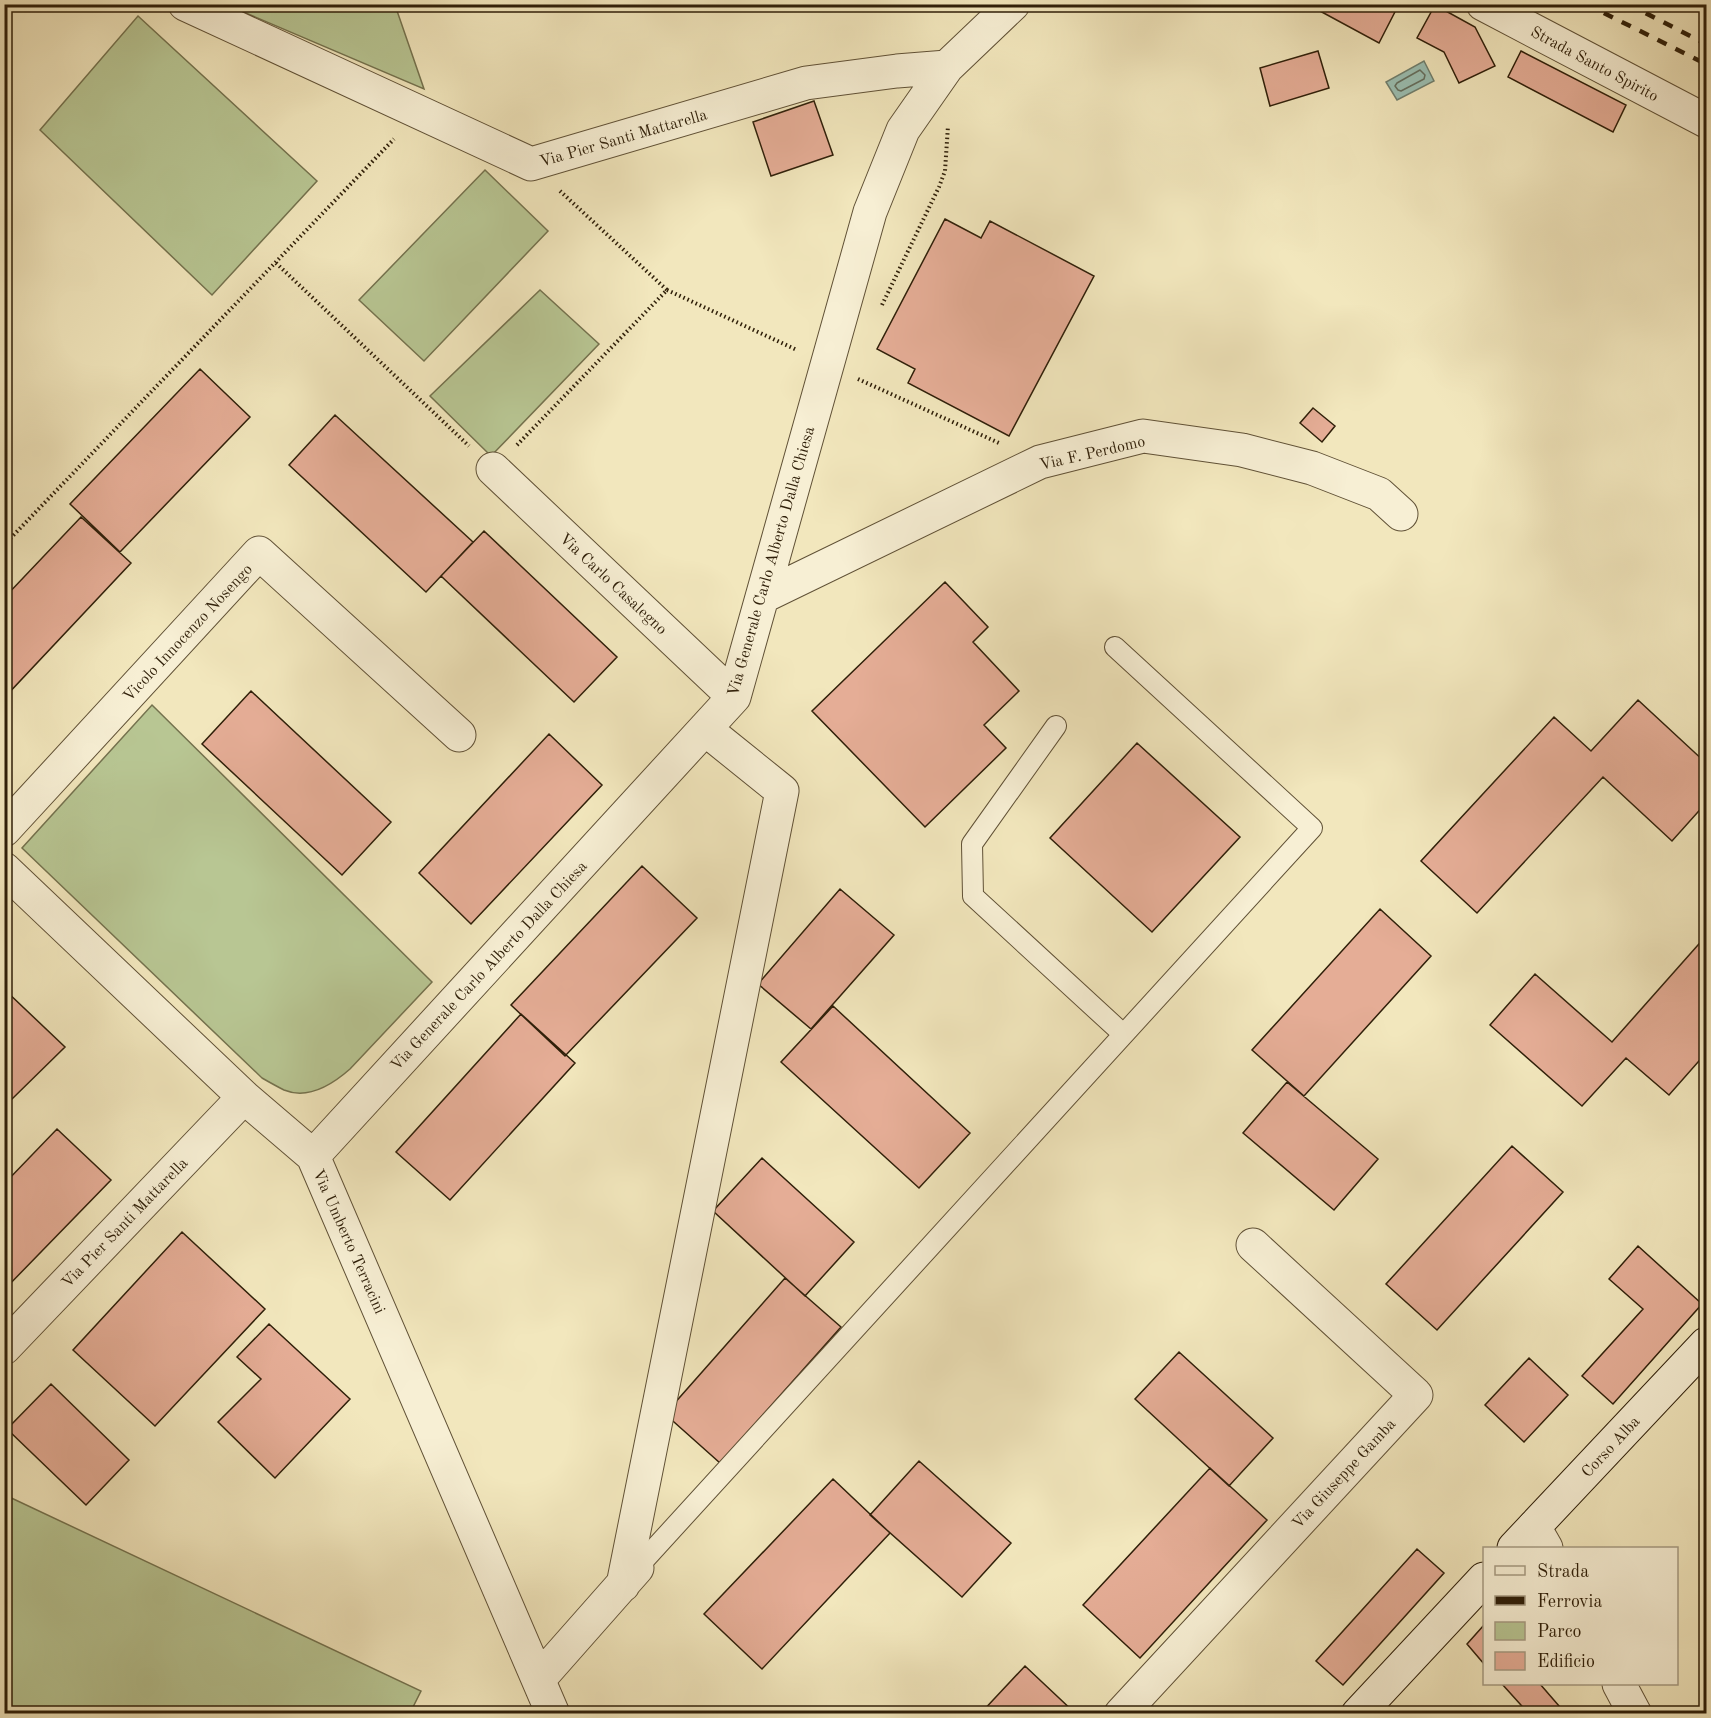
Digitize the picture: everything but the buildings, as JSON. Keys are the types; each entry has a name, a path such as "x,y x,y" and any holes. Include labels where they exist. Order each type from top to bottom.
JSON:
{"street":[{"name":"Via Pier Santi Mattarella","path":"185,4 531,164 806,83 947,67"},
{"name":"Via Generale Carlo Alberto Dalla Chiesa","path":"313,1156 734,697 870,212 903,130 947,67 1013,4"},
{"name":"Strada Santo Spirito","path":"1483,4 1707,122"},
{"name":"Via F. Perdomo","path":"762,597 1040,462 1143,436 1242,450 1312,468 1379,494 1401,514"},
{"name":"Via Carlo Casalegno","path":"493,469 734,697"},
{"name":"Vicolo Innocenzo Nosengo","path":"4,830 259,553 459,735"},
{"path":"623,1585 782,791 705,729"},
{"name":"Via Umberto Terracini","path":"4,869 244,1096 313,1156 553,1713"},
{"name":"Via Pier Santi Mattarella","path":"4,1348 244,1096"},
{"name":"Via Giuseppe Gamba","path":"1120,1713 1416,1395 1253,1245"},
{"name":"Corso Alba","path":"1531,1541 1707,1344"},
{"path":"539,1678 645,1559"},
{"path":"1358,1713 1483,1581"},
{"path":"1620,1685 1635,1713"}],"lane":[{"path":"645,1559 1312,828 1115,647"},
{"path":"1056,726 972,844 973,897 1123,1034"}],"path":[{"path":"4,545 420,113"},
{"path":"878,314 945,171 948,121"},
{"path":"276,263 493,469 667,290 531,164"},
{"path":"861,381 864,370"}],"green space":[{"path":"227,5 395,5 424,89"},
{"path":"138,16 317,181 212,295 40,130"},
{"path":"485,170 548,231 424,361 359,300"},
{"path":"540,290 599,344 491,456 430,396"},
{"path":"152,705 432,982 350,1069 320,1089 293,1093 262,1078 22,848"},
{"path":"5,1495 421,1691 410,1713 5,1713"}],"water":[{"path":"1424,61 1434,81 1397,100 1386,82"}],"railway":[{"path":"1586,4 1706,64"},
{"path":"1628,4 1706,44"},
{"path":"1687,4 1706,14"}]}
